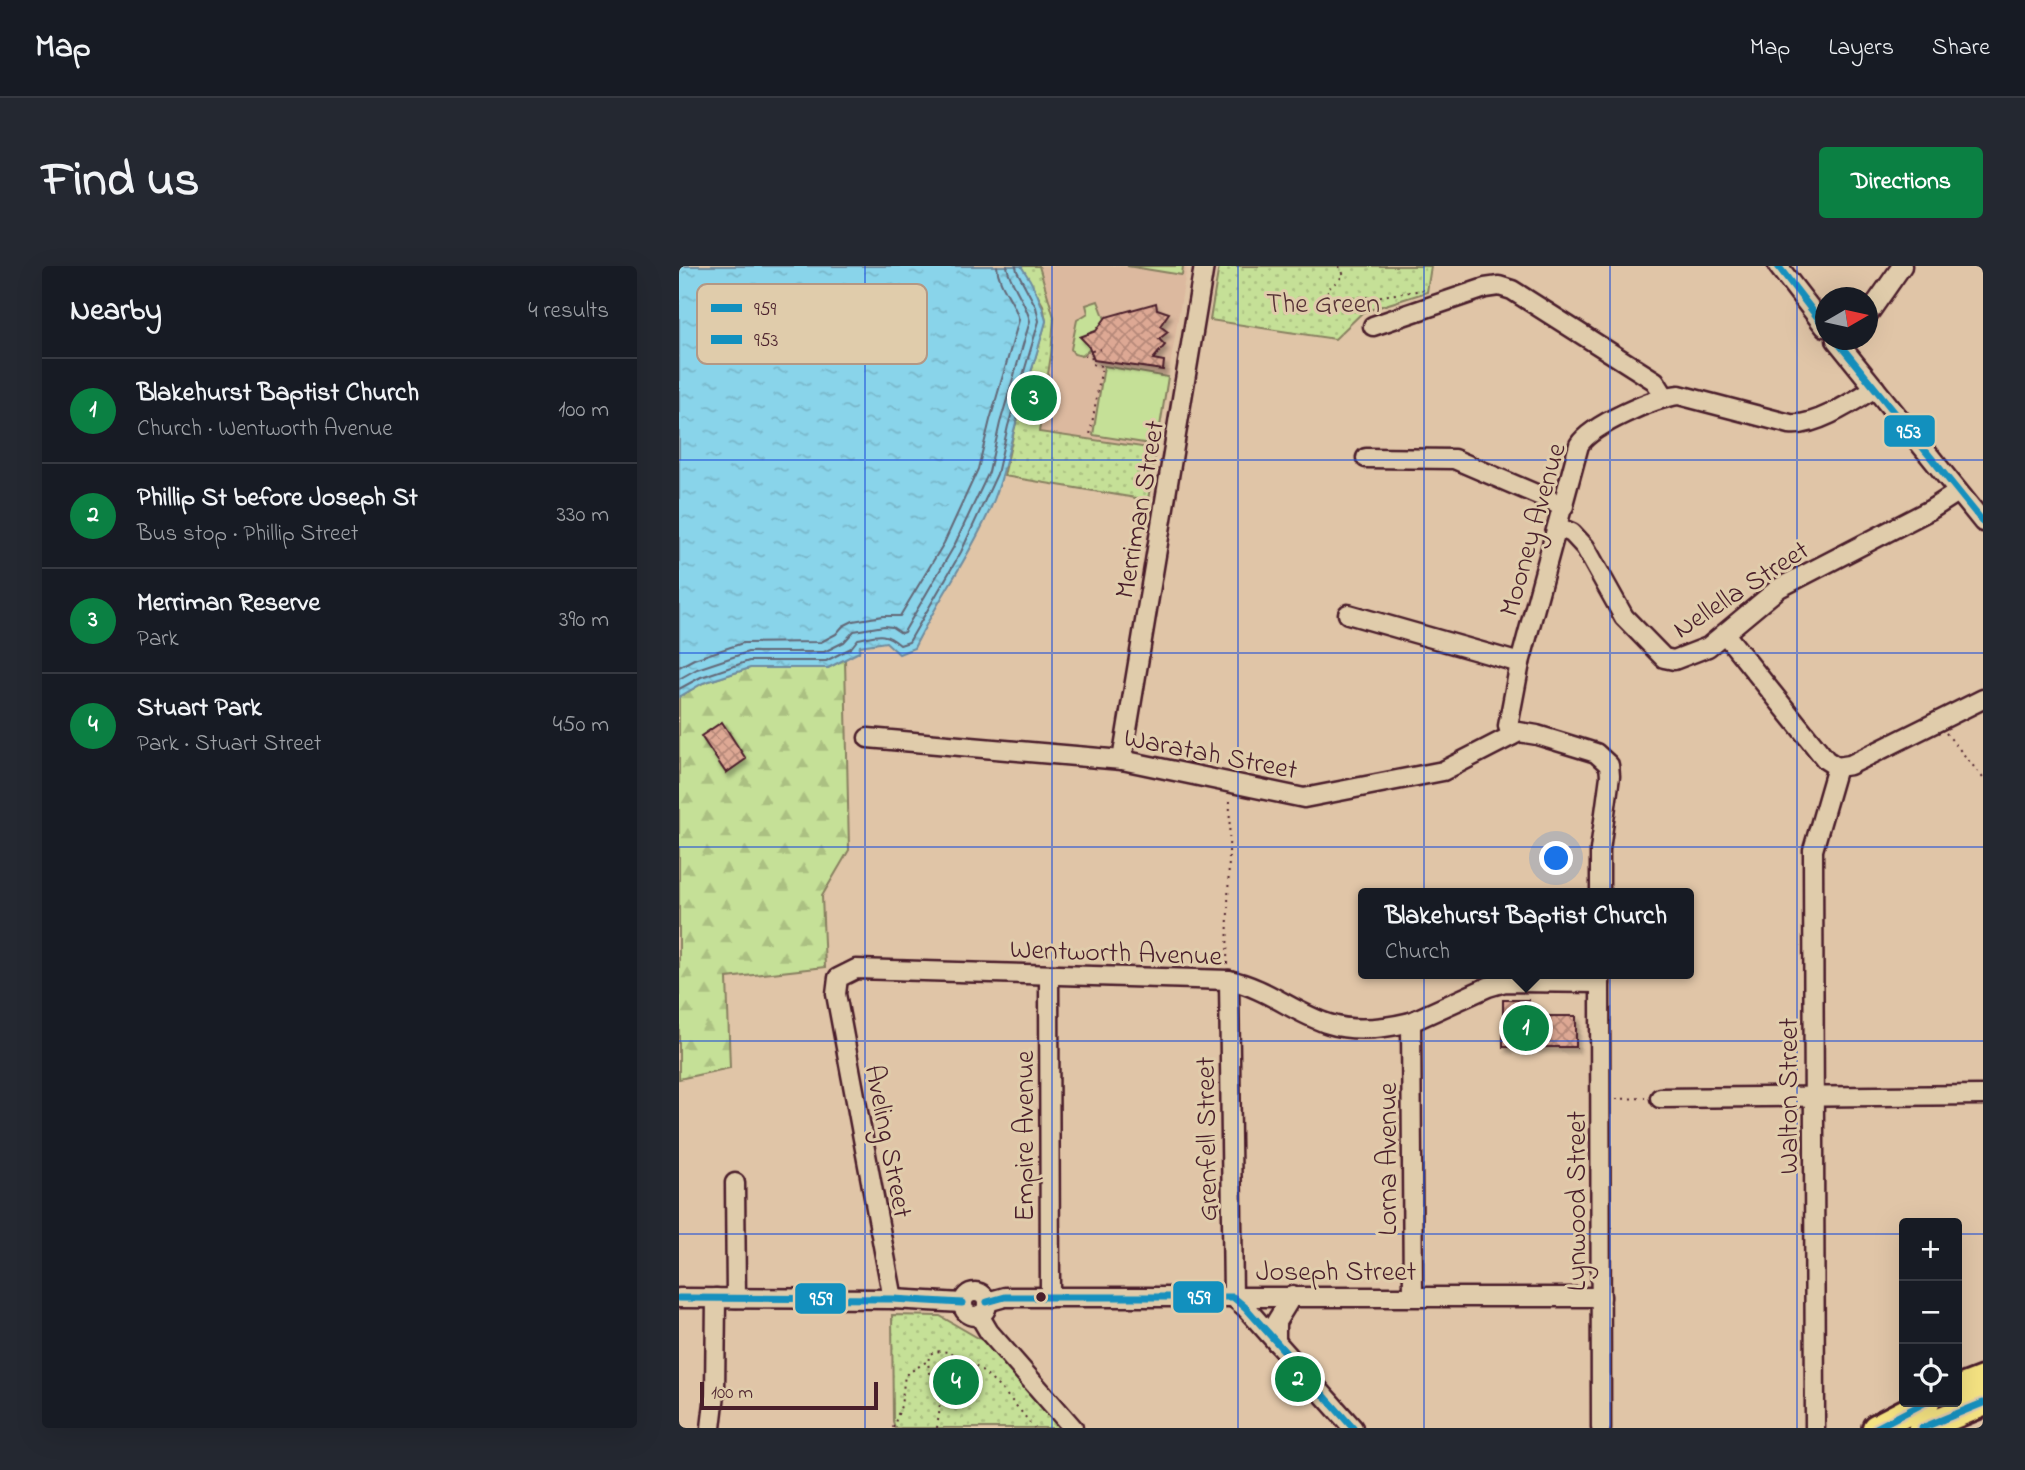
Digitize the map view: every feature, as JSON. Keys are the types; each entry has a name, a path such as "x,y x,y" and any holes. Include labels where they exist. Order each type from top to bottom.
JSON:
{"highway":[{"path":"1962,1388 1983,1380"},
{"path":"1922,1428 1983,1403"},
{"path":"1876,1428 1916,1407"}],"street":[{"name":"Merriman Street","path":"1122,760 1204,266"},
{"path":"1777,266 1815,314"},
{"path":"1878,300 1902,266"},
{"path":"1373,326 1485,288 1499,286 1512,290 1655,381 1665,397"},
{"path":"1849,350 1875,388 1981,517"},
{"name":"Mooney Avenue","path":"1511,736 1508,726 1520,663 1580,445 1585,437 1597,427 1665,397 1685,396 1800,425 1809,423 1875,388"},
{"path":"1366,458 1454,459 1564,506"},
{"name":"Nellella Street","path":"1558,527 1579,538 1621,613 1667,660 1682,659 1703,650 1779,588 1930,510 1958,492"},
{"path":"1348,614 1520,663"},
{"path":"1724,634 1826,760 1837,766 1850,765 1983,699"},
{"name":"Waratah Street","path":"868,737 1122,760 1308,798 1443,771 1511,736 1520,733 1537,735 1596,753 1609,765 1610,776 1600,850 1600,888"},
{"name":"Walton Street","path":"1815,1428 1812,850 1837,766"},
{"name":"Wentworth Avenue","path":"836,994 838,978 856,969 1229,980 1266,991 1332,1026 1365,1028 1411,1022 1505,982 1600,979"},
{"name":"Empire Avenue","path":"1049,976 1050,1297"},
{"name":"Lynwood Street","path":"1600,979 1601,1428"},
{"name":"Grenfell Street","path":"1229,980 1233,1297"},
{"name":"Aveling Street","path":"836,994 893,1298"},
{"name":"Lorna Avenue","path":"1411,1022 1413,1296"},
{"path":"1660,1098 1983,1095"},
{"path":"735,1183 736,1297"},
{"path":"1276,1342 1276,1322 1292,1296"},
{"name":"Joseph Street","path":"983,1309 1006,1297 1601,1297"},
{"path":"1233,1297 1353,1428"},
{"path":"679,1298 893,1298 962,1303 968,1314 983,1309 989,1332 1073,1428"},
{"path":"711,1428 715,1405 716,1298"}],"path":[{"path":"1339,266 1344,275 1326,291 1334,298 1374,297 1423,290 1429,307"},
{"path":"1085,356 1105,348"},
{"path":"1090,435 1102,366 1092,364 1091,352"},
{"path":"1937,722 1983,778"},
{"path":"1229,980 1228,803 1235,784"},
{"path":"1601,1099 1660,1098"},
{"path":"893,1428 901,1406 905,1375 926,1362 930,1354 937,1350 947,1351 975,1366 1018,1406 1034,1428"},
{"path":"926,1362 939,1398 937,1428"}],"shaded area":[{"path":"1039,266 1187,266 1156,449 1039,433 1054,317"}],"green space":[{"path":"1021,266 1039,266 1054,317 1039,432 1156,449 1148,500 1004,476 1015,427 1046,321 1043,305"},
{"path":"1127,266 1183,266 1182,275"},
{"name":"The Green","path":"1219,266 1431,266 1427,292 1363,312 1335,339 1210,320"},
{"path":"1098,301 1105,319 1096,331 1088,334 1090,349 1082,356 1074,354 1071,349 1077,320 1088,313 1086,305"},
{"path":"1104,366 1168,377 1157,445 1093,435"},
{"path":"845,659 849,850 822,896 825,967 727,978 730,1068 679,1079 679,697 703,683 750,668 828,668"},
{"path":"892,1315 940,1316 985,1342 1061,1428 895,1428"}],"water":[{"path":"679,266 1021,266 1039,299 1046,321 992,505 914,648 899,654 886,642 860,646 859,652 828,668 750,668 703,683 679,697"}],"building":[{"path":"1156,303 1157,309 1169,313 1160,326 1168,332 1159,339 1165,345 1153,359 1164,361 1163,370 1094,360 1088,345 1080,337 1096,331 1106,317"},
{"path":"722,722 746,759 726,773 701,736"},
{"path":"1503,1000 1529,1000 1529,1016 1576,1016 1576,1047 1503,1047"}],"transit line":[{"name":"953","path":"1778,266 1815,314"},
{"name":"953","path":"1844,350 1983,522"},
{"name":"959","path":"987,1302 1005,1297 1233,1297 1353,1428"},
{"name":"959","path":"679,1298 893,1299 962,1303"},
{"name":"959","path":"1922,1428 1983,1403"},
{"name":"959","path":"1876,1428 1916,1407"}],"place":[{"name":"Merriman Reserve","path":"1034,398"},
{"name":"Blakehurst Baptist Church","path":"1526,1028"},
{"name":"Phillip St before Joseph St","path":"1298,1379"},
{"name":"Stuart Park","path":"956,1382"}]}
